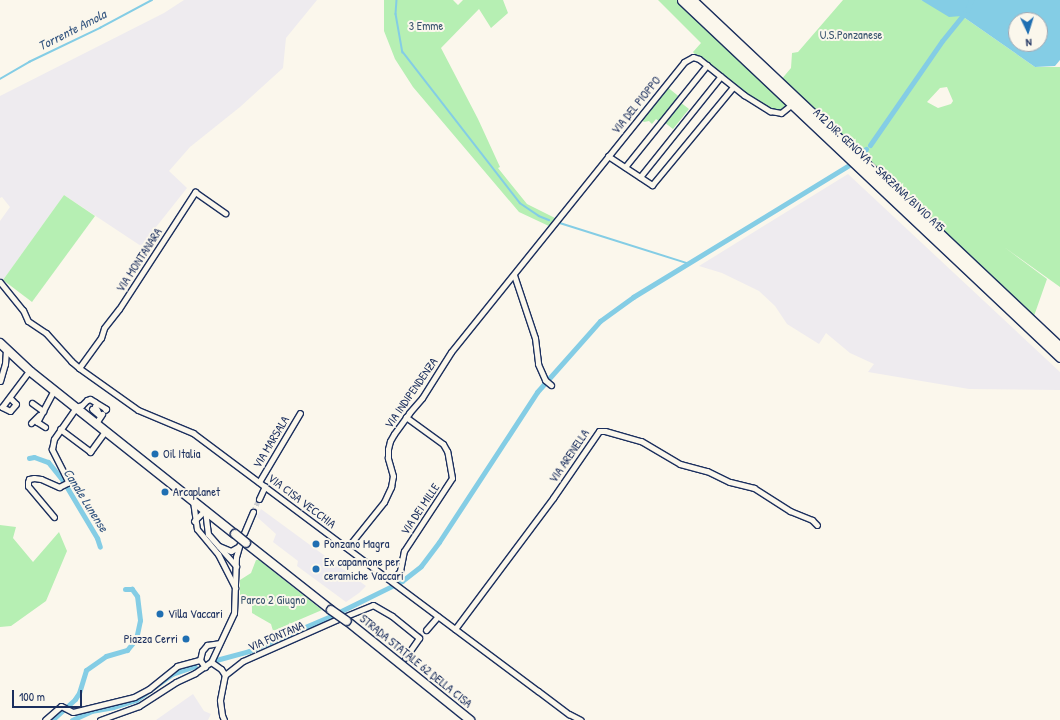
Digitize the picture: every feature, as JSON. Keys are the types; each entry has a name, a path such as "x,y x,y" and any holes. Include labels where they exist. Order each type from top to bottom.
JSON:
{"highway":[{"name":"A12 DIR. GENOVA - SARZANA/BIVIO A15","path":"682,0 1060,357"},
{"path":"692,0 1060,347"}],"main road":[{"path":"3,346 29,371 54,390 88,403 101,416 105,431 235,534 241,544"},
{"name":"STRADA STATALE 62 DELLA CISA","path":"241,544 344,619 470,720"}],"street":[{"name":"VIA DEL PIOPPO","path":"525,261 688,58 696,57 733,87 770,111 781,112 791,105"},
{"path":"625,167 707,66"},
{"path":"640,177 721,76"},
{"path":"608,156 652,185 733,87"},
{"name":"VIA MONTANARA","path":"79,368 101,338 104,328 119,309 195,192 225,213"},
{"name":"VIA INDIPENDENZA","path":"347,548 388,494 393,476 388,458 390,441 406,417 422,398 451,352 525,261"},
{"path":"514,274 535,338 536,356 548,383"},
{"name":"VIA CISA VECCHIA","path":"0,282 24,310 28,321 46,332 71,362 138,410 193,433 569,714 581,720"},
{"path":"0,381 5,364 3,346"},
{"path":"10,398 29,371"},
{"path":"45,427 37,422 54,390"},
{"path":"32,403 42,412"},
{"path":"88,403 106,409 101,416 88,403"},
{"path":"54,518 28,486 28,480 34,478 65,485 68,481 52,449 54,439 60,429 88,403"},
{"path":"31,423 42,412"},
{"name":"VIA MARSALA","path":"259,482 300,413"},
{"name":"VIA DEI MILLE","path":"393,582 400,571 404,551 452,478 447,451 444,444 406,417"},
{"path":"60,429 90,452 105,431"},
{"name":"VIA ARENELLA","path":"455,629 553,498 599,431 605,431 641,441 680,464 707,471 730,482 754,488 790,511 812,520 817,525"},
{"path":"259,499 265,486"},
{"path":"193,500 194,521 197,529 218,554 236,589"},
{"path":"194,521 205,510"},
{"path":"205,510 208,534 236,566"},
{"path":"244,533 254,512"},
{"path":"207,525 218,520"},
{"path":"218,545 231,551 241,544"},
{"path":"100,720 139,706 211,662 219,643 233,618 236,589 236,566 241,544"},
{"path":"225,567 236,566"},
{"name":"VIA FONTANA","path":"225,675 243,661 344,619 373,605 392,616 419,638 405,658"},
{"path":"426,630 438,616"},
{"path":"205,667 200,660 204,647 214,643 219,643"},
{"path":"45,720 57,708 63,707 68,711 75,712 134,697 177,666 200,660"},
{"path":"211,662 221,669 225,675 220,700 224,720"}],"shaded area":[{"path":"184,0 317,0 286,38 283,68 240,107 190,147 169,171 187,188 141,246 64,195 3,280 0,278 0,221 10,207 2,197 0,198 0,96 164,13"},
{"path":"848,174 1060,372 1060,390 969,389 868,372 874,364 850,353 826,333 819,344 787,324 775,306 759,291 722,273 699,266"},
{"path":"261,509 366,586 346,602 297,566 298,561 273,542 276,534 257,517"},
{"path":"193,694 204,711 211,714 208,720 156,720"}],"green space":[{"name":"3 Emme","path":"384,0 453,0 458,5 463,0 503,0 508,13 491,28 479,9 441,48 478,119 500,167 498,168 527,204 557,219 551,227 519,212 413,87 395,59 384,31"},
{"path":"658,0 679,0 791,105 785,110 770,111 699,59 693,52 701,43"},
{"name":"U.S.Ponzanese","path":"843,0 921,0 962,16 1008,48 1008,52 1014,52 1035,67 1060,67 1060,287 1004,247 1047,279 1034,316 1060,340 1060,346 780,81 791,68 792,53 798,52","holes":["947,87 953,101 951,104 938,108 927,102 940,88"]},
{"path":"666,86 682,99 680,102 689,109 673,129 664,122 662,124 656,119 652,124 649,121 644,122 639,118"},
{"path":"64,195 95,216 32,302 3,280"},
{"path":"0,525 16,527 13,538 33,562 59,532 67,551 46,601 11,626 0,627"},
{"name":"Parco 2 Giugno","path":"256,560 259,560 322,610 273,631 271,624 252,613 252,604 240,601 240,580 251,573"}],"water":[{"path":"921,0 1060,0 1060,60 1055,66 1035,67 1014,52 1048,52 1048,12 1008,12 1008,48 962,16 949,17"}],"waterway":[{"name":"Torrente Amola","path":"0,79 29,62 100,28 152,0"},
{"path":"397,0 396,14 403,52 520,203 539,216 549,220"},
{"path":"870,145 942,41 967,10 971,0"},
{"path":"216,660 249,651 331,616 402,581 421,566 439,542 537,392 600,321 633,297 848,166"},
{"path":"560,223 687,263"},
{"name":"Canale Lunense","path":"29,458 34,457 48,462 62,479 97,538 100,547"},
{"name":"Canale Lunense","path":"52,720 75,699 79,693 86,670 106,656 127,650 136,639 140,620 137,596 132,589 125,589"},
{"path":"72,720 91,711 113,707 136,700 172,674 195,666"}],"tunnel":[{"path":"90,402 95,406"},
{"path":"253,512 259,499"},
{"path":"419,638 426,630"}],"place":[{"name":"Oil Italia","path":"155,454"},
{"name":"Arcaplanet","path":"165,492"},
{"name":"Ponzano Magra","path":"316,544"},
{"name":"Ex capannone per ceramiche Vaccari","path":"316,569"},
{"name":"Villa Vaccari","path":"160,614"},
{"name":"Piazza Cerri","path":"186,639"}]}
